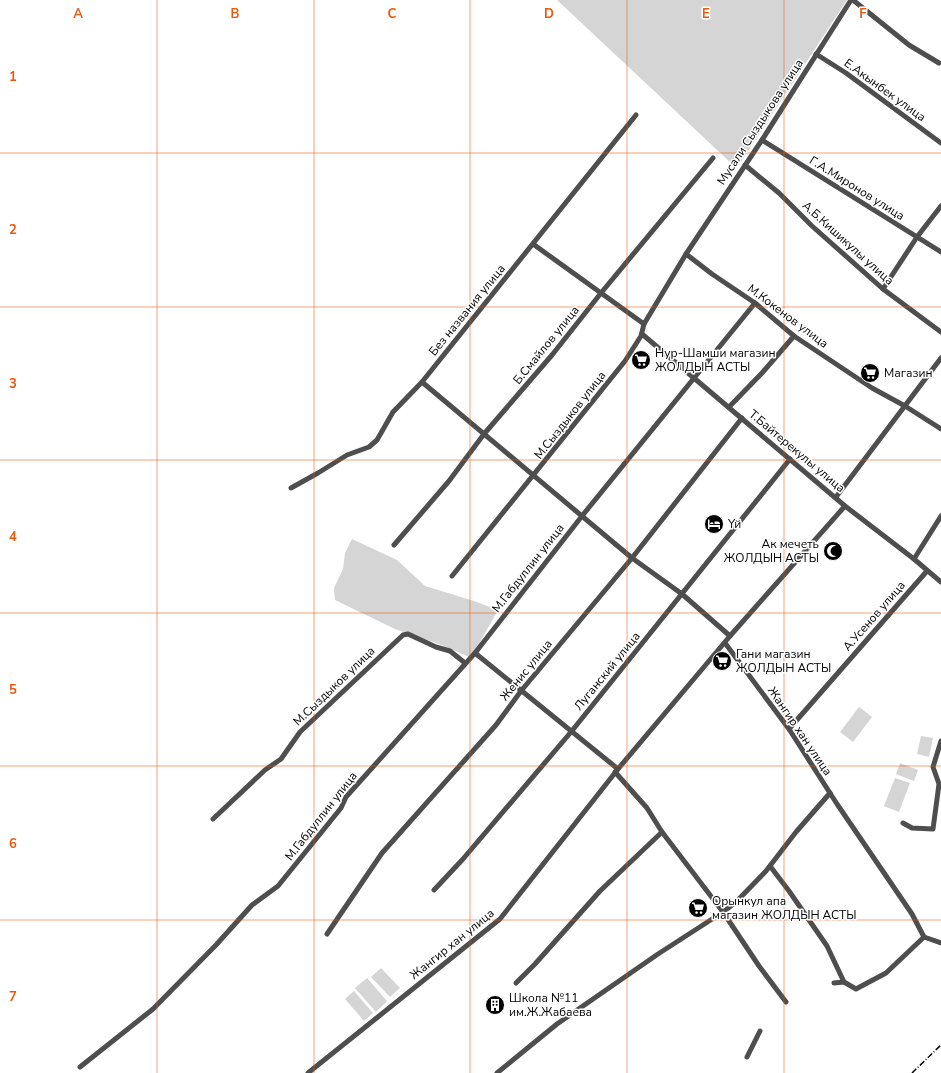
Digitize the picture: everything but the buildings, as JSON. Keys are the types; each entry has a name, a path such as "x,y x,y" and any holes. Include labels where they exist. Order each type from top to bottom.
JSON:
{"street":[{"name":"Мусали Сыздыкова улица","path":"686,254 762,140 852,0"},
{"path":"852,0 909,45 939,63"},
{"name":"Е.Акынбек улица","path":"816,54 846,73 941,143"},
{"name":"Без названия улица","path":"291,488 347,455 369,447 377,440 393,412 422,382 636,115"},
{"name":"Г.А.Миронов улица","path":"762,140 941,252"},
{"name":"Б.Смайлов улица","path":"394,545 449,481 484,434 552,355 601,293 713,158"},
{"name":"А.Б.Кишикулы улица","path":"745,165 779,193 812,226 883,289 941,332"},
{"path":"883,289 917,237 941,206"},
{"path":"533,244 644,324"},
{"name":"М.Кокенов улица","path":"686,254 712,274 755,303 794,336 872,388 905,406 941,430"},
{"name":"М.Сыздыков улица","path":"452,576 535,475 625,361 642,334 644,324 686,254"},
{"name":"М.Габдуллин улица","path":"80,1067 153,1009 216,945 252,905 278,886 341,808 346,797 475,653 582,516 755,303"},
{"name":"Т.Байтерекулы улица","path":"642,334 845,506 914,559 941,582"},
{"path":"729,407 794,336"},
{"path":"836,497 941,358"},
{"path":"422,382 535,475 632,558 682,594 730,636"},
{"name":"Женис улица","path":"327,934 382,853 496,725 521,691 632,558 742,418"},
{"name":"Луганский улица","path":"434,890 463,859 571,732 790,459"},
{"name":"Жангир хан улица","path":"308,1073 500,919 617,770 730,636 845,506"},
{"path":"914,559 941,516"},
{"name":"А.Усенов улица","path":"789,729 927,571"},
{"name":"М.Сыздыков улица","path":"213,819 265,770 281,759 300,732 403,635 408,634 450,652 466,663"},
{"name":"Жангир хан улица","path":"725,643 789,729 830,793 912,914 924,937"},
{"path":"475,653 617,770 647,808 662,832 723,912 758,966 786,1002"},
{"path":"903,823 912,828 933,829 939,784 933,767 941,741"},
{"name":"Жангир хан улица","path":"497,1073 557,1024 736,902 770,866 796,832 830,793"},
{"path":"516,983 535,964 600,891 662,832"},
{"path":"770,866 827,946 844,982 856,989 886,973 924,937 941,943"},
{"path":"834,983 844,982"},
{"path":"747,1057 760,1031"}],"shaded area":[{"path":"557,0 847,0 739,165 732,164"},
{"path":"352,539 397,560 425,586 498,610 476,649 469,657 439,644 395,629 335,600 334,588 343,569 345,553"},
{"path":"859,707 872,717 853,742 840,732"},
{"path":"921,736 933,738 929,757 917,754"},
{"path":"900,763 918,770 914,781 896,774"},
{"path":"895,778 910,783 899,812 884,806"},
{"path":"381,968 400,988 390,997 371,977"},
{"path":"367,978 387,1001 376,1012 355,988"},
{"path":"354,991 373,1013 364,1021 345,999"}],"railway":[{"path":"912,1073 941,1045"}],"place":[{"name":"Нур-Шамши магазин ЖОЛДЫН АСТЫ","path":"641,360"},
{"name":"Магазин","path":"870,373"},
{"name":"Үй","path":"714,524"},
{"name":"Ак мечеть ЖОЛДЫН АСТЫ","path":"833,551"},
{"name":"Гани магазин ЖОЛДЫН АСТЫ","path":"722,661"},
{"name":"Орынкул апа магазин ЖОЛДЫН АСТЫ","path":"698,908"},
{"name":"Школа №11 им.Ж.Жабаева","path":"495,1005"}]}
